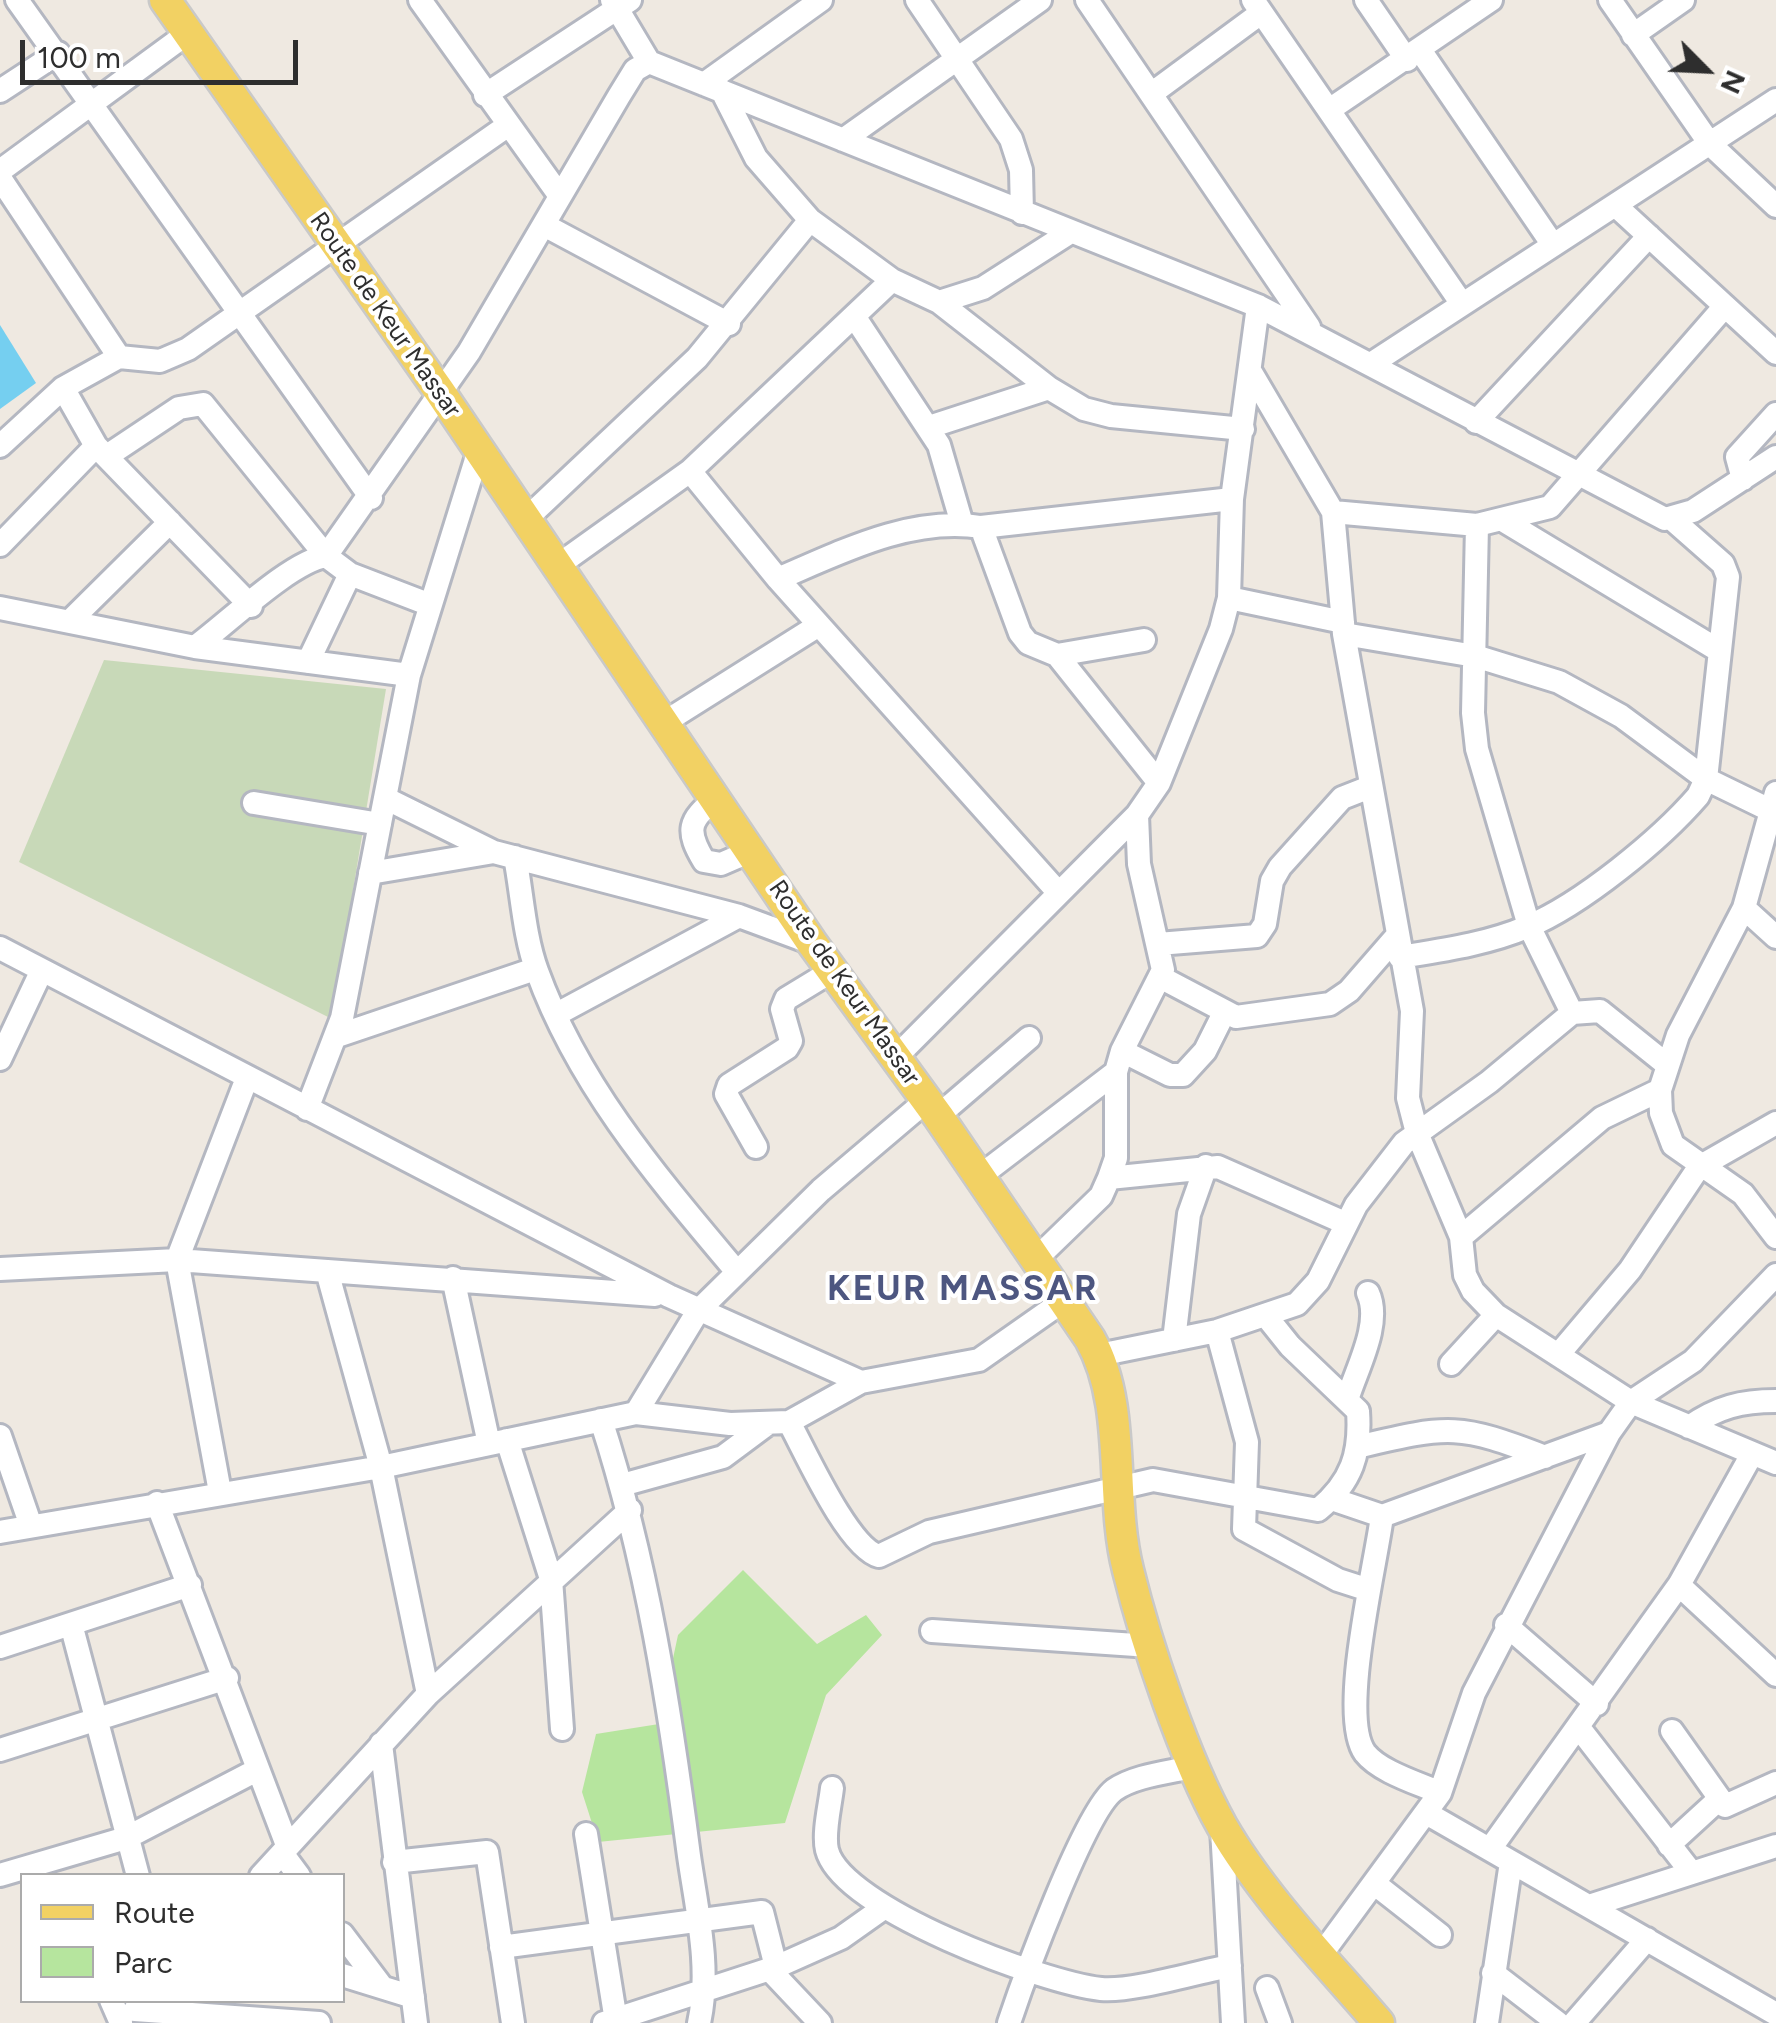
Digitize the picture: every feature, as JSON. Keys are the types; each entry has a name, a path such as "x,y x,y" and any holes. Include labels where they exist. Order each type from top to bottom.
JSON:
{"main road":[{"name":"Route de Keur Massar","path":"165,0 440,392 832,971 1066,1299 1099,1355 1111,1405 1115,1487 1128,1570 1150,1646 1196,1766 1222,1826 1378,2023"}],"street":[{"path":"17,0 371,498"},
{"path":"713,87 821,0"},
{"path":"917,0 1011,139 1020,170 1022,214"},
{"path":"843,140 1040,0"},
{"path":"1088,0 1310,330"},
{"path":"1366,0 1413,55 1554,245"},
{"path":"1329,110 1491,0"},
{"path":"1610,0 1710,144 1776,206"},
{"path":"1633,35 1683,0"},
{"path":"429,3 485,94 560,196"},
{"path":"485,94 620,3 649,62 1310,330 1476,422 1674,520 1723,564 1728,577 1706,779 1686,810 1610,872 1529,926 1459,948 1398,947 1330,1004 1248,1018 1224,1013 1160,977"},
{"path":"1151,94 1257,6 1462,304"},
{"path":"119,357 0,175 188,33"},
{"path":"0,90 58,53"},
{"path":"194,647 251,606 298,564 326,556 371,498 469,352 635,70 649,62"},
{"path":"713,87 756,158 810,220 892,280 939,302 1049,388 1084,409 1111,416 1243,429"},
{"path":"1371,364 1776,100"},
{"path":"0,446 63,388 119,357 144,362 174,357 337,248 507,126"},
{"path":"1615,205 1776,353"},
{"path":"526,520 730,324 810,220"},
{"path":"544,225 730,324"},
{"path":"939,302 983,288 1070,233"},
{"path":"1476,422 1649,236"},
{"path":"556,566 690,472 856,320 892,280"},
{"path":"896,1057 1057,891 1137,815 1159,784 1215,650 1229,598 1232,499 1252,374 1258,306"},
{"path":"1333,512 1477,526 1506,522 1550,507 1725,306"},
{"path":"856,320 930,427 1020,632 1028,643 1058,655 1159,784"},
{"path":"1252,374 1333,512 1343,628 1412,1010 1408,1098 1417,1134 1462,1237 1465,1275 1473,1291 1496,1315 1631,1402 1776,1462"},
{"path":"63,388 102,451 251,606"},
{"path":"930,427 1049,388"},
{"path":"0,545 102,451 179,408 202,404 326,556 350,574 428,604"},
{"path":"1744,479 1736,456 1776,414"},
{"path":"307,1110 337,1036 409,675 479,450"},
{"path":"1674,520 1776,458"},
{"path":"690,472 778,579 1057,891"},
{"path":"778,579 876,537 1232,499"},
{"path":"70,621 170,522"},
{"path":"1506,522 1718,650"},
{"path":"1477,526 1477,749 1529,926 1572,1013"},
{"path":"308,662 350,574"},
{"path":"1229,598 1343,628 1475,656 1588,695 1706,779 1775,805 1744,908 1666,1064 1660,1090 1666,1131 1674,1145 1699,1167 1743,1194 1776,1237"},
{"path":"0,608 194,647 409,675"},
{"path":"665,722 820,625"},
{"path":"1058,655 1144,640"},
{"path":"1158,944 1257,936 1280,866 1342,798 1370,787"},
{"path":"385,798 504,854 739,916 812,942"},
{"path":"716,799 695,815 690,826 690,837 704,861 721,864 751,851"},
{"path":"254,803 380,824"},
{"path":"1037,1258 1101,1196 1109,1178 1117,1140 1113,1099 1119,1061 1160,977 1162,956 1139,864 1137,815"},
{"path":"370,874 504,854"},
{"path":"504,854 536,968 616,1123 737,1272"},
{"path":"1744,908 1776,937"},
{"path":"557,1014 739,916"},
{"path":"0,948 698,1311 861,1382"},
{"path":"337,1036 536,968"},
{"path":"0,1059 42,970"},
{"path":"756,1147 726,1094 729,1085 786,1048 791,1041 782,1009 786,999 832,971"},
{"path":"1099,1355 1216,1332 1298,1304 1310,1294 1344,1223 1390,1158 1572,1013 1600,1010 1666,1064"},
{"path":"1119,1061 1170,1075 1183,1074 1205,1051 1224,1013"},
{"path":"636,1413 698,1311 821,1190 1028,1038"},
{"path":"980,1176 1119,1061"},
{"path":"220,1492 178,1260 247,1078"},
{"path":"1462,1237 1602,1118 1660,1090"},
{"path":"1558,1355 1630,1270 1699,1167 1776,1124"},
{"path":"1109,1178 1206,1166 1238,1172 1344,1223"},
{"path":"1174,1340 1188,1214 1206,1166"},
{"path":"0,1269 178,1260 669,1296"},
{"path":"328,1271 381,1467 428,1694"},
{"path":"1321,1955 1440,1793 1474,1693 1506,1625 1576,1502 1608,1433 1631,1402 1693,1362 1776,1275"},
{"path":"453,1278 498,1442 551,1579 562,1728"},
{"path":"1348,1398 1372,1323 1373,1304 1368,1293"},
{"path":"622,1485 723,1457 777,1423 861,1382 980,1360 1066,1299"},
{"path":"1451,1364 1496,1315"},
{"path":"777,1423 872,1555 928,1532 1153,1480 1208,1494 1244,1494 1318,1510 1332,1499 1361,1446 1358,1411 1311,1367 1266,1316"},
{"path":"1216,1332 1247,1442 1244,1529 1250,1537 1338,1580 1369,1590"},
{"path":"1688,1426 1715,1409 1746,1401 1776,1401"},
{"path":"0,1532 381,1467 636,1413 777,1423"},
{"path":"602,1420 630,1510 680,1785 707,1987 699,2023"},
{"path":"1361,1446 1448,1428 1482,1433 1545,1457"},
{"path":"1332,1499 1382,1516 1608,1433"},
{"path":"0,1436 31,1526"},
{"path":"1490,1850 1580,1730 1679,1585 1752,1454"},
{"path":"157,1503 227,1678 256,1771 297,1873"},
{"path":"264,1873 428,1694 630,1510"},
{"path":"1382,1516 1355,1712 1358,1740 1370,1758 1440,1793"},
{"path":"0,1647 190,1585"},
{"path":"1679,1585 1776,1675"},
{"path":"70,1624 137,1873"},
{"path":"1506,1625 1597,1704"},
{"path":"932,1631 1150,1646"},
{"path":"0,1750 227,1678"},
{"path":"1580,1730 1691,1872"},
{"path":"1672,1731 1717,1801 1730,1806 1776,1783"},
{"path":"380,1744 416,2023"},
{"path":"1009,2023 1026,1970 1096,1813 1114,1790 1196,1766"},
{"path":"0,1875 67,1865 256,1771"},
{"path":"832,1788 826,1848 839,1872 882,1908 1026,1970 1104,1989 1230,1966"},
{"path":"1669,1845 1717,1801"},
{"path":"1428,1814 1646,1940 1772,2006"},
{"path":"1222,1826 1234,2023"},
{"path":"586,1834 602,1932 610,2022 772,1968 841,1938 882,1908"},
{"path":"1589,1906 1776,1846"},
{"path":"394,1862 487,1852 513,2023"},
{"path":"1487,2023 1511,1862"},
{"path":"1375,1884 1440,1935"},
{"path":"501,1947 762,1912 772,1968 820,2023"},
{"path":"345,1938 382,1987"},
{"path":"1574,2023 1646,1940"},
{"path":"1493,1973 1558,2023"},
{"path":"345,1975 413,1997"},
{"path":"1267,1988 1280,2023"},
{"path":"131,2014 319,2023"}],"green space":[{"path":"104,660 386,689 332,1019 19,862"},
{"path":"743,1570 817,1644 866,1615 882,1635 826,1695 785,1823 598,1842 582,1792 596,1734 659,1724 678,1635"}],"water":[{"path":"0,325 36,383 0,409"}],"district":[{"name":"KEUR MASSAR","path":"963,1290"}]}
